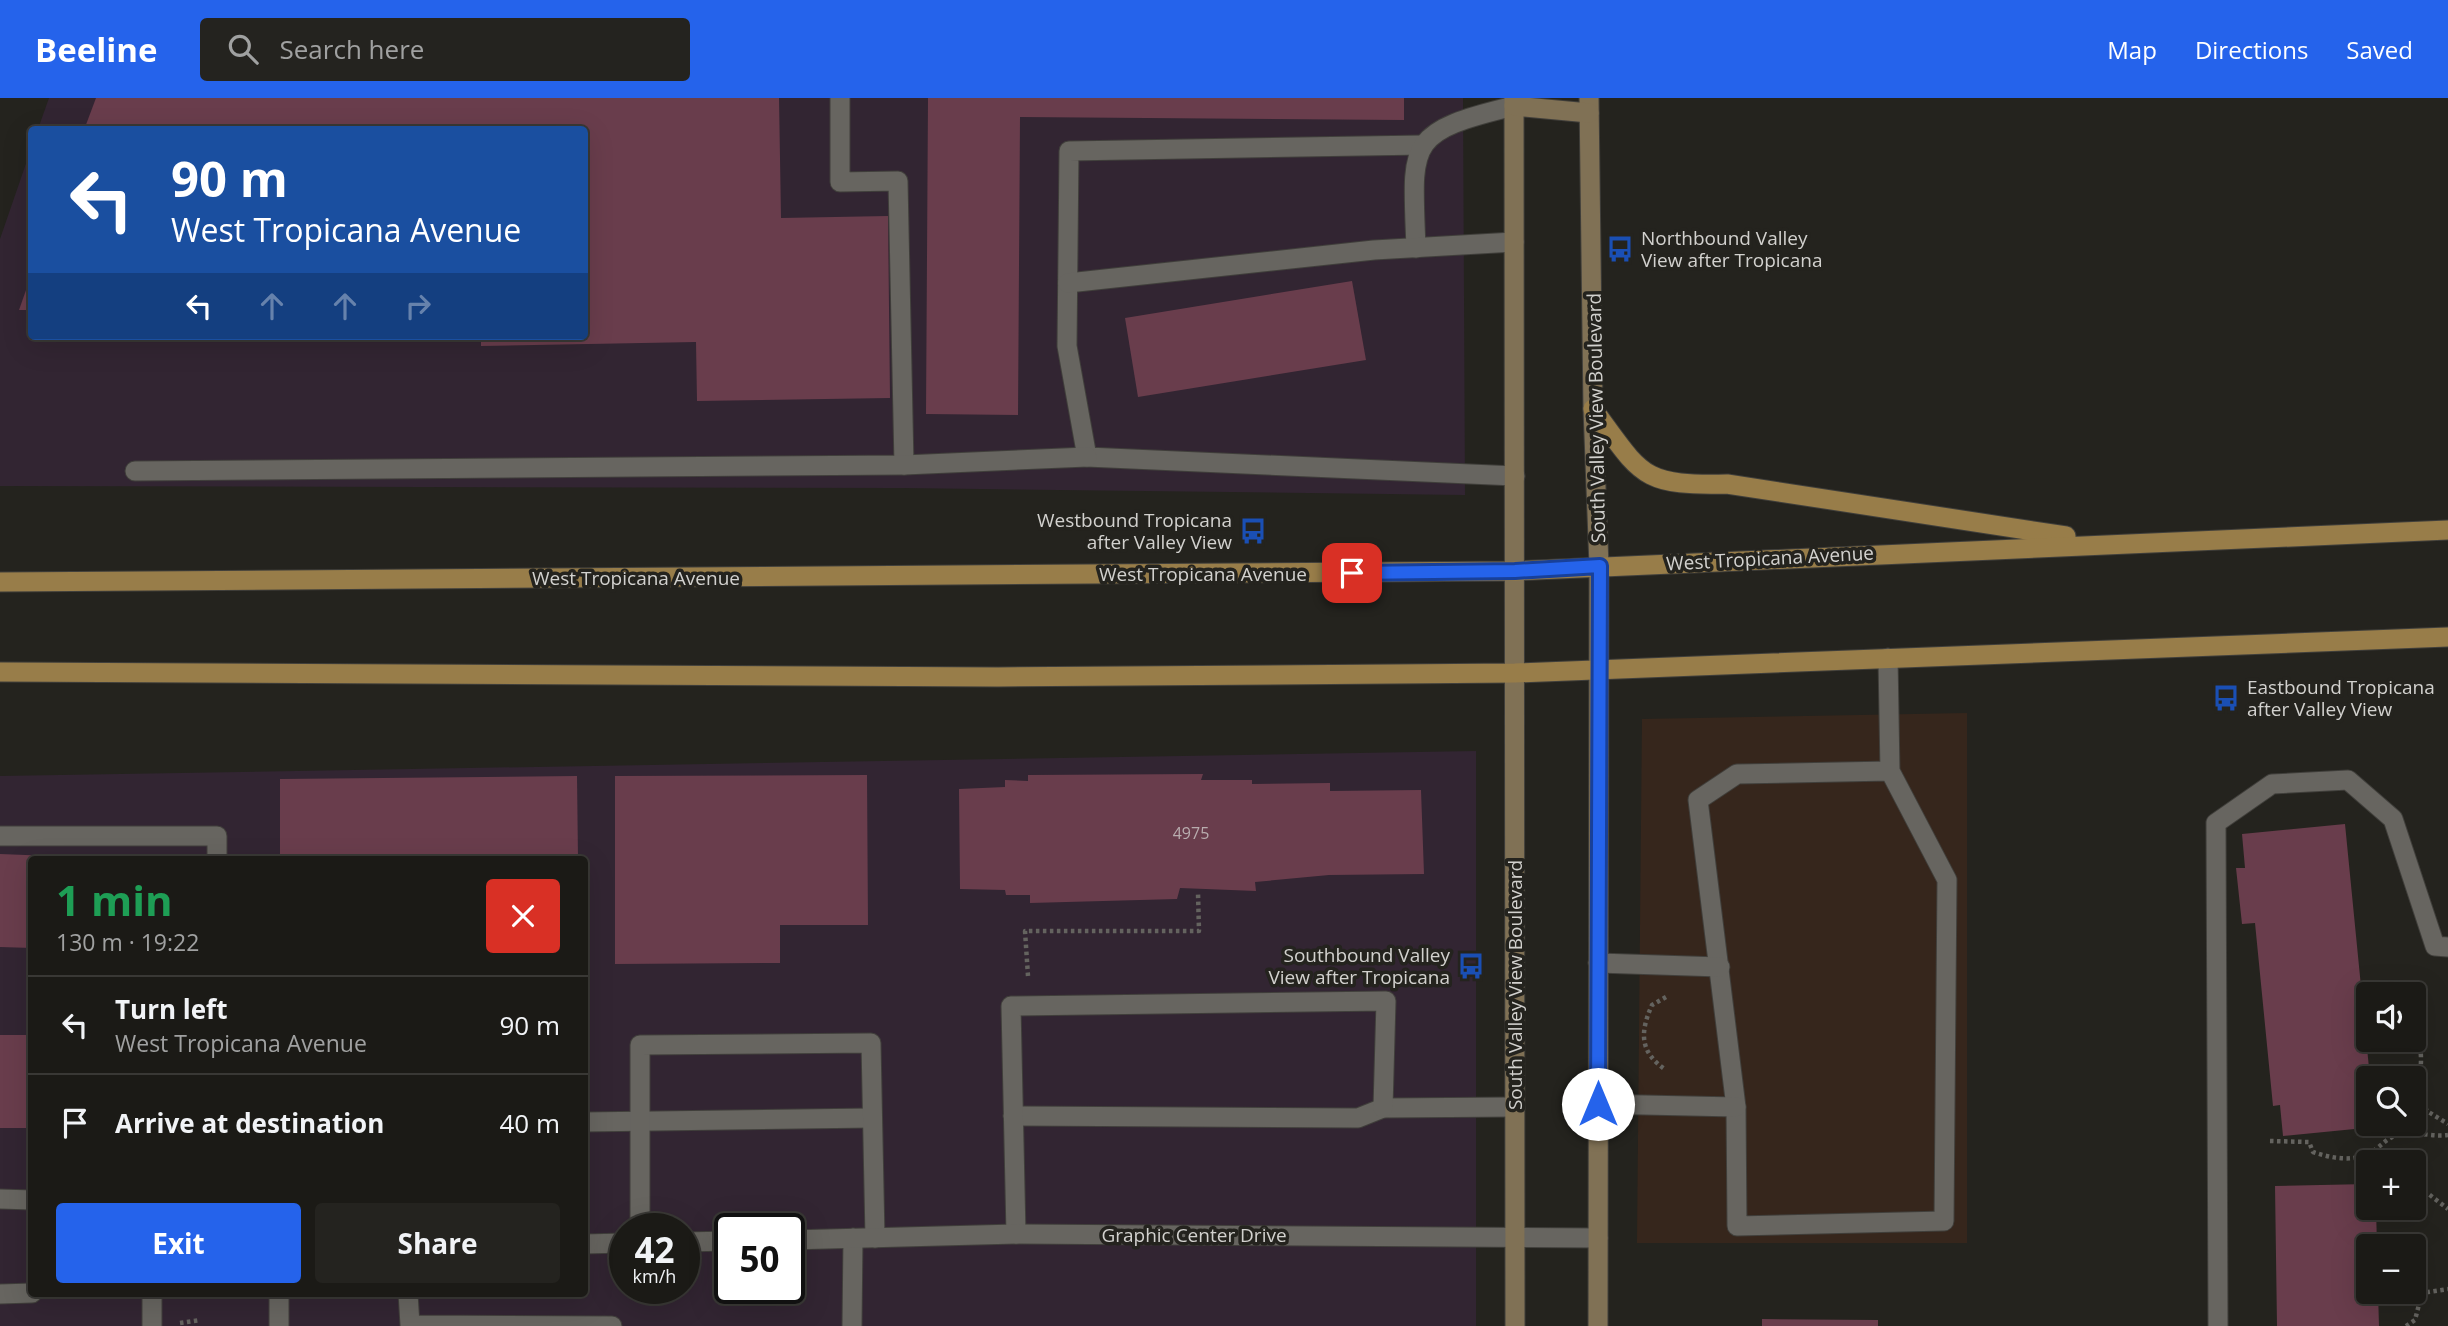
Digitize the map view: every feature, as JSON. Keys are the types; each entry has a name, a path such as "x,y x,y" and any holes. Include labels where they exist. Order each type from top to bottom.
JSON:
{"main road":[{"path":"1514,102 1589,105"},
{"name":"South Valley View Boulevard","path":"1514,102 1515,1326"},
{"name":"South Valley View Boulevard","path":"1589,105 1593,409 1600,566 1598,1326"},
{"path":"1593,409 1634,466 1656,479 1677,483 1727,484 2108,543"},
{"name":"West Tropicana Avenue","path":"0,582 1515,571 2448,530"},
{"path":"0,672 984,677 1515,673 2448,636"}],"street":[{"path":"840,98 840,182 898,181 904,465"},
{"path":"1416,248 1416,158 1427,138 1448,124 1514,102"},
{"path":"1087,457 1067,346 1069,151 1423,145"},
{"path":"1068,283 1416,248 1514,243"},
{"path":"135,471 904,465 1087,457 1514,475"},
{"path":"1888,658 1890,771 1947,880 1944,1221 1737,1226 1736,1107 1698,800 1737,774 1890,771"},
{"path":"2218,1326 2216,823 2272,784 2348,780 2393,819 2435,946 2448,947"},
{"path":"0,836 217,836 217,856"},
{"path":"1598,963 1720,967"},
{"path":"1016,1234 1011,1006 1385,1001 1383,1108"},
{"path":"640,1213 640,1045 871,1044 875,1238"},
{"path":"1598,1104 1736,1107"},
{"path":"1013,1116 1358,1118 1383,1108 1515,1107"},
{"path":"588,1122 872,1118"},
{"path":"0,1199 28,1200"},
{"name":"Graphic Center Drive","path":"805,1240 1016,1234 1598,1238"},
{"path":"852,1326 853,1238"},
{"path":"588,1244 609,1243"},
{"path":"0,1294 28,1293"},
{"path":"152,1297 152,1326"},
{"path":"279,1297 279,1326"},
{"path":"408,1297 407,1325 612,1326"}],"path":[{"path":"1026,931 1199,931 1198,893"},
{"path":"1666,1070 1651,1060 1643,1036 1652,1005 1676,994"},
{"path":"2421,1052 2423,1065 2417,1092 2427,1111 2448,1124"},
{"path":"2374,1150 2389,1137 2407,1133 2448,1135"},
{"path":"2270,1141 2309,1142 2314,1152 2333,1159 2356,1158"},
{"path":"2426,1192 2448,1209"},
{"path":"2426,1292 2448,1289"},
{"path":"2406,1326 2415,1320 2419,1304"}],"shaded area":[{"path":"49,98 1463,98 1465,495 903,488 0,486 0,239 28,158 28,340 588,340 588,126 39,126"},
{"path":"1967,713 1967,1243 1637,1243 1642,719"},
{"path":"1476,751 1476,1326 0,1326 0,776"}],"building":[{"path":"96,98 779,98 781,218 888,216 890,398 697,401 696,342 481,346 481,340 588,340 588,126 86,126"},
{"path":"928,98 1404,98 1404,120 1020,117 1018,415 926,414"},
{"path":"1352,281 1366,360 1138,397 1125,318"},
{"path":"28,284 28,310 19,310"},
{"path":"1203,774 1201,780 1252,780 1252,784 1330,783 1330,791 1421,790 1424,874 1329,875 1255,882 1256,891 1180,888 1177,899 1030,903 1030,895 1006,895 1005,890 960,889 959,789 1005,787 1005,780 1028,781 1028,775"},
{"path":"867,775 868,925 780,925 780,963 615,964 615,776"},
{"path":"577,776 578,856 280,856 280,779"},
{"path":"2345,824 2361,982 2356,982 2356,1052 2367,1052 2369,1066 2356,1066 2356,1129 2283,1136 2280,1105 2273,1106 2255,923 2242,924 2236,868 2245,868 2242,834"},
{"path":"0,854 51,856 28,856 28,948 0,947"},
{"path":"0,1035 28,1035 28,1128 0,1128"},
{"path":"2356,1184 2356,1220 2376,1220 2377,1234 2356,1234 2356,1304 2378,1304 2379,1326 2277,1326 2275,1186"},
{"path":"1762,1319 1878,1320 1878,1326 1762,1326"}],"place":[{"name":"Northbound Valley View after Tropicana","path":"1620,249"},
{"name":"Westbound Tropicana after Valley View","path":"1253,531"},
{"name":"Eastbound Tropicana after Valley View","path":"2226,698"},
{"name":"Southbound Valley View after Tropicana","path":"1471,966"}],"route":[{"path":"1352,573 1515,571 1600,566 1598,1104"}]}
